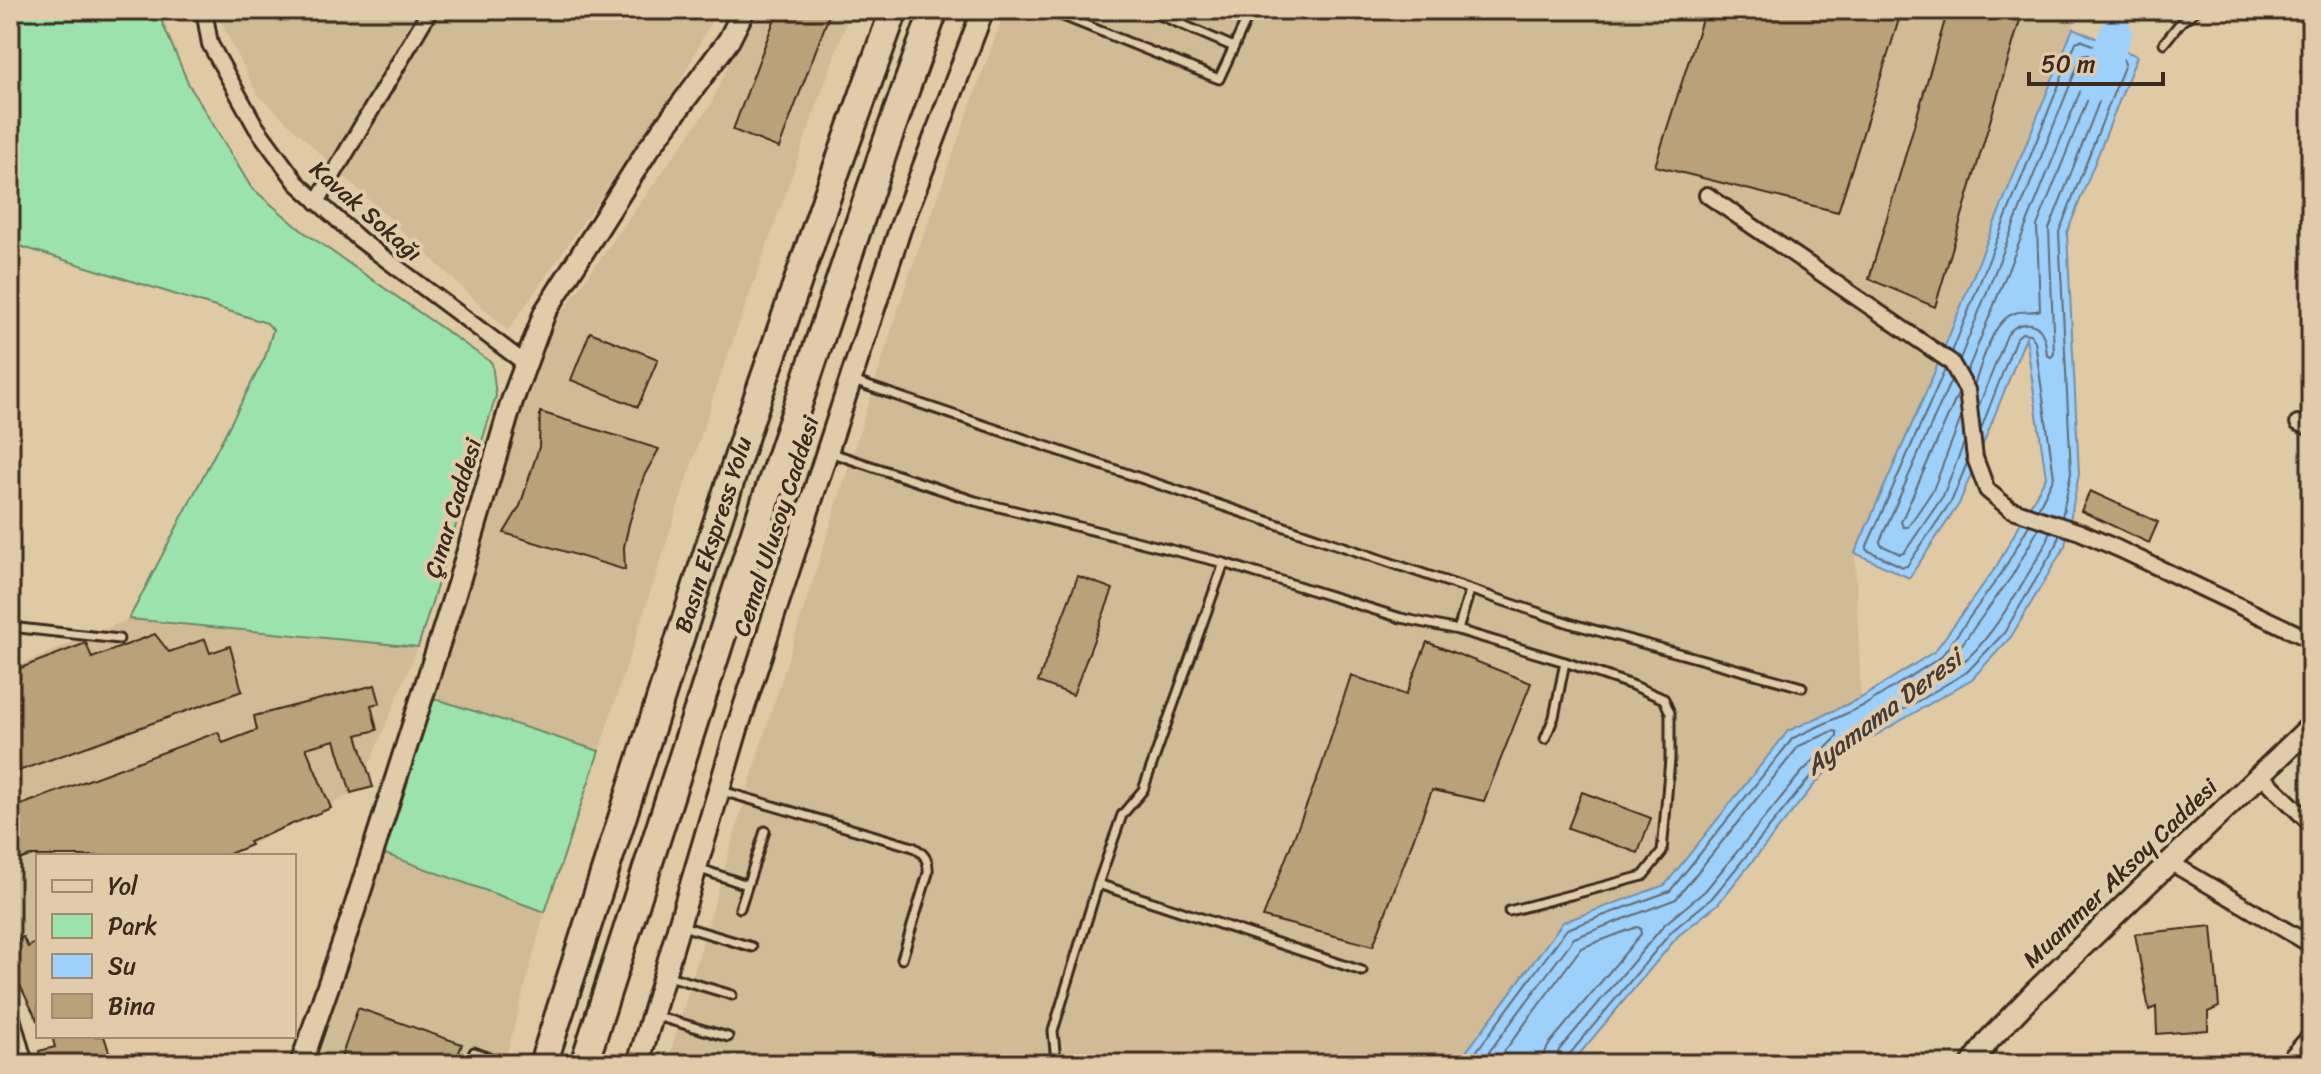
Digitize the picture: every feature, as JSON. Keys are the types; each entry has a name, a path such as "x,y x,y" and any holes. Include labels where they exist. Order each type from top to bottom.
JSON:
{"highway":[{"name":"Basın Ekspress Yolu","path":"543,1064 751,417 894,10"},
{"name":"Basın Ekspress Yolu","path":"584,1064 764,506 934,10"},
{"path":"526,1064 567,950 589,919"},
{"path":"597,1064 602,1008"}],"main road":[{"name":"Çınar Caddesi","path":"301,1064 350,923 459,581 512,401 545,312 647,151 729,40 744,10"},
{"name":"Cemal Ulusoy Caddesi","path":"638,1064 719,790 827,452 900,229 983,10"},
{"name":"Muammer Aksoy Caddesi","path":"1972,1064 1989,1040 2036,991 2311,726"}],"street":[{"name":"Kavak Sokağı","path":"204,10 210,44 256,127 297,183 359,239 526,364"},
{"path":"317,202 430,10"},
{"path":"1707,195 1951,362 1967,390 1975,458 1987,490 2010,509 2080,532 2311,640"},
{"path":"2260,774 2311,824"},
{"path":"2168,861 2311,945"},
{"path":"10,1020 23,1064"},
{"path":"2289,1063 2311,1035"}],"lane":[{"path":"1048,10 1219,79 1251,10"},
{"path":"2164,43 2181,22 2197,10"},
{"path":"1153,11 1234,47"},
{"path":"852,381 1569,623 1802,687"},
{"path":"827,452 975,501 1224,563 1401,618 1458,630 1565,662 1664,699 1670,713 1670,759 1662,852 1643,876 1509,911"},
{"path":"1056,1061 1053,1031 1098,884 1122,815 1143,790 1224,563"},
{"path":"1458,630 1470,590"},
{"path":"10,627 119,639"},
{"path":"1545,739 1554,717 1565,662"},
{"path":"719,790 919,850 927,861 928,873 902,959"},
{"path":"740,908 765,831"},
{"path":"695,868 747,885"},
{"path":"1098,884 1362,971"},
{"path":"678,925 752,947"},
{"path":"664,975 732,995"},
{"path":"652,1015 728,1037"},
{"path":"469,1064 474,1052 500,1064"}],"shaded area":[{"path":"215,10 717,10 679,84 508,331 257,94"},
{"path":"752,10 851,10 718,383 599,751 430,697 543,339 711,104"},
{"path":"1005,10 2079,10 1930,383 1855,553 1861,698 1788,731 1665,885 1563,922 1457,1064 667,1064 757,757 907,281"},
{"path":"129,619 418,647 359,790 233,854 36,854 36,954 10,947 10,669"},
{"path":"382,853 545,912 504,1064 310,1064"}],"green space":[{"path":"10,10 161,10 159,15 189,85 251,187 301,230 492,363 496,396 418,647 129,619 265,357 273,330 267,323 10,243"},
{"path":"430,697 599,751 545,912 382,853"}],"water":[{"path":"2073,28 2137,56 2067,233 2079,474 2065,546 2011,637 1972,679 1842,755 1718,904 1678,936 1571,1064 1457,1064 1563,922 1665,885 1788,731 1861,698 1935,651 1996,567 2046,477 2026,337 1959,504 1909,578 1855,553 1930,383"}],"building":[{"path":"778,10 831,10 779,148 733,130"},
{"path":"1705,10 1902,10 1838,212 1655,166"},
{"path":"1948,10 2023,10 1935,307 1869,279"},
{"path":"590,332 658,359 638,407 571,380"},
{"path":"540,412 659,449 644,476 629,524 624,547 625,570 504,533 520,506 539,447"},
{"path":"2090,491 2158,522 2149,543 2081,511"},
{"path":"1078,576 1113,589 1073,695 1038,682"},
{"path":"155,634 169,652 205,639 210,653 230,646 242,691 10,774 10,672 86,643 92,658"},
{"path":"1427,642 1531,683 1484,801 1432,790 1373,946 1263,917 1321,768 1351,675 1406,695"},
{"path":"375,685 380,703 371,705 377,730 357,735 373,787 351,793 335,740 306,748 331,808 249,842 251,845 229,854 36,854 10,863 10,809 218,732 223,743 257,730 254,716"},
{"path":"1582,792 1651,818 1638,853 1568,828"},
{"path":"2212,926 2219,1007 2208,1012 2208,1030 2157,1034 2156,1007 2149,1010 2135,934"},
{"path":"23,937 28,947 36,942 36,1018 10,965 10,943"},
{"path":"358,1008 462,1044 455,1064 339,1064"},
{"path":"53,1038 105,1038 113,1064 88,1064 86,1059 42,1064 39,1051 55,1047"}],"waterway":[{"name":"Ayamama Deresi","path":"2095,86 2116,33"}]}
